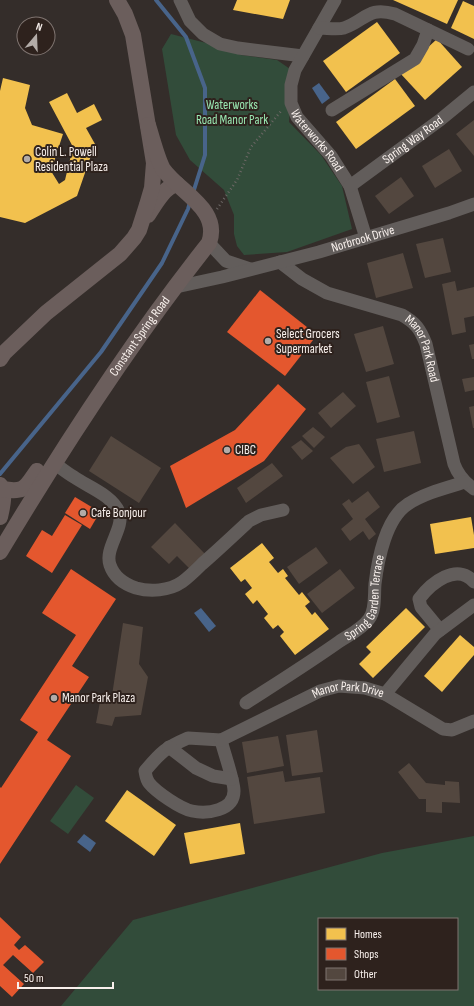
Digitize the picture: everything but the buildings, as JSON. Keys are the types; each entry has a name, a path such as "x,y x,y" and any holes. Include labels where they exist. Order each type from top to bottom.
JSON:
{"main road":[{"path":"117,0 125,14 133,35 154,163 152,188 139,230"},
{"path":"148,125 162,168 180,188 204,209 209,219 212,235 210,243"},
{"path":"0,359 4,353 46,313 120,254 134,238 156,203 170,185 180,188"},
{"name":"Constant Spring Road","path":"0,552 54,463 124,357 210,243"},
{"path":"0,517 3,502 1,487 15,491 25,488 102,383 124,357"}],"street":[{"path":"180,0 190,21 203,34 220,44 238,48 302,56"},
{"name":"Waterworks Road","path":"335,0 295,70 291,85 292,103 297,117 331,156 350,186 366,238"},
{"path":"319,28 342,28 355,24 367,15 376,11 385,11 395,14 468,49"},
{"path":"332,110 415,59 423,45 428,30"},
{"name":"Spring Way Road","path":"350,186 440,120 474,92"},
{"name":"Norbrook Drive","path":"176,287 280,262 366,238 474,204"},
{"path":"210,243 226,261 250,269"},
{"name":"Manor Park Road","path":"280,262 302,279 327,292 402,315 413,321 421,330 426,344 454,464 458,474 469,485"},
{"path":"54,463 105,496 113,504 119,513 119,523 109,555 109,563 112,571 120,581 129,586 146,591 164,590 182,583 249,521 261,514 283,510"},
{"name":"Spring Garden Terrace","path":"246,703 327,650 362,626 369,619 373,609 378,562 385,538 391,524 407,504 430,493 469,485"},
{"path":"440,630 421,607 419,599 425,591 437,581 457,573 469,577 474,582"},
{"path":"385,694 440,630 474,605"},
{"name":"Manor Park Drive","path":"221,740 320,691 339,686 365,688 385,694 443,729 452,730 474,721"},
{"path":"188,738 221,740 234,790 233,799 227,806 207,812 192,811 177,805 150,784 146,779 145,771 158,755 168,747 188,738"},
{"path":"168,747 196,768 212,776 232,779"}],"path":[{"path":"209,219 222,204 237,180 251,147 279,112 292,103"}],"green space":[{"name":"Waterworks Road Manor Park","path":"171,34 214,45 241,55 277,60 293,71 289,122 321,155 342,186 352,229 287,252 244,255 237,246 234,234 234,215 224,190 190,160 176,135 162,49"},
{"path":"76,785 94,798 68,834 50,821"},
{"path":"474,836 474,1006 61,1006 133,920 382,853"}],"water":[{"path":"319,83 330,98 322,104 312,88"},
{"path":"201,608 216,626 209,632 194,613"},
{"path":"84,834 96,843 90,852 77,842"}],"waterway":[{"path":"156,0 186,37 205,88 205,155 193,193"},
{"path":"0,474 101,352 162,263 190,202"}],"place":[{"name":"Colin L. Powell Residential Plaza","path":"27,159"},
{"name":"Select Grocers Supermarket","path":"268,341"},
{"name":"CIBC","path":"227,450"},
{"name":"Cafe Bonjour","path":"83,513"},
{"name":"Manor Park Plaza","path":"54,698"}]}
